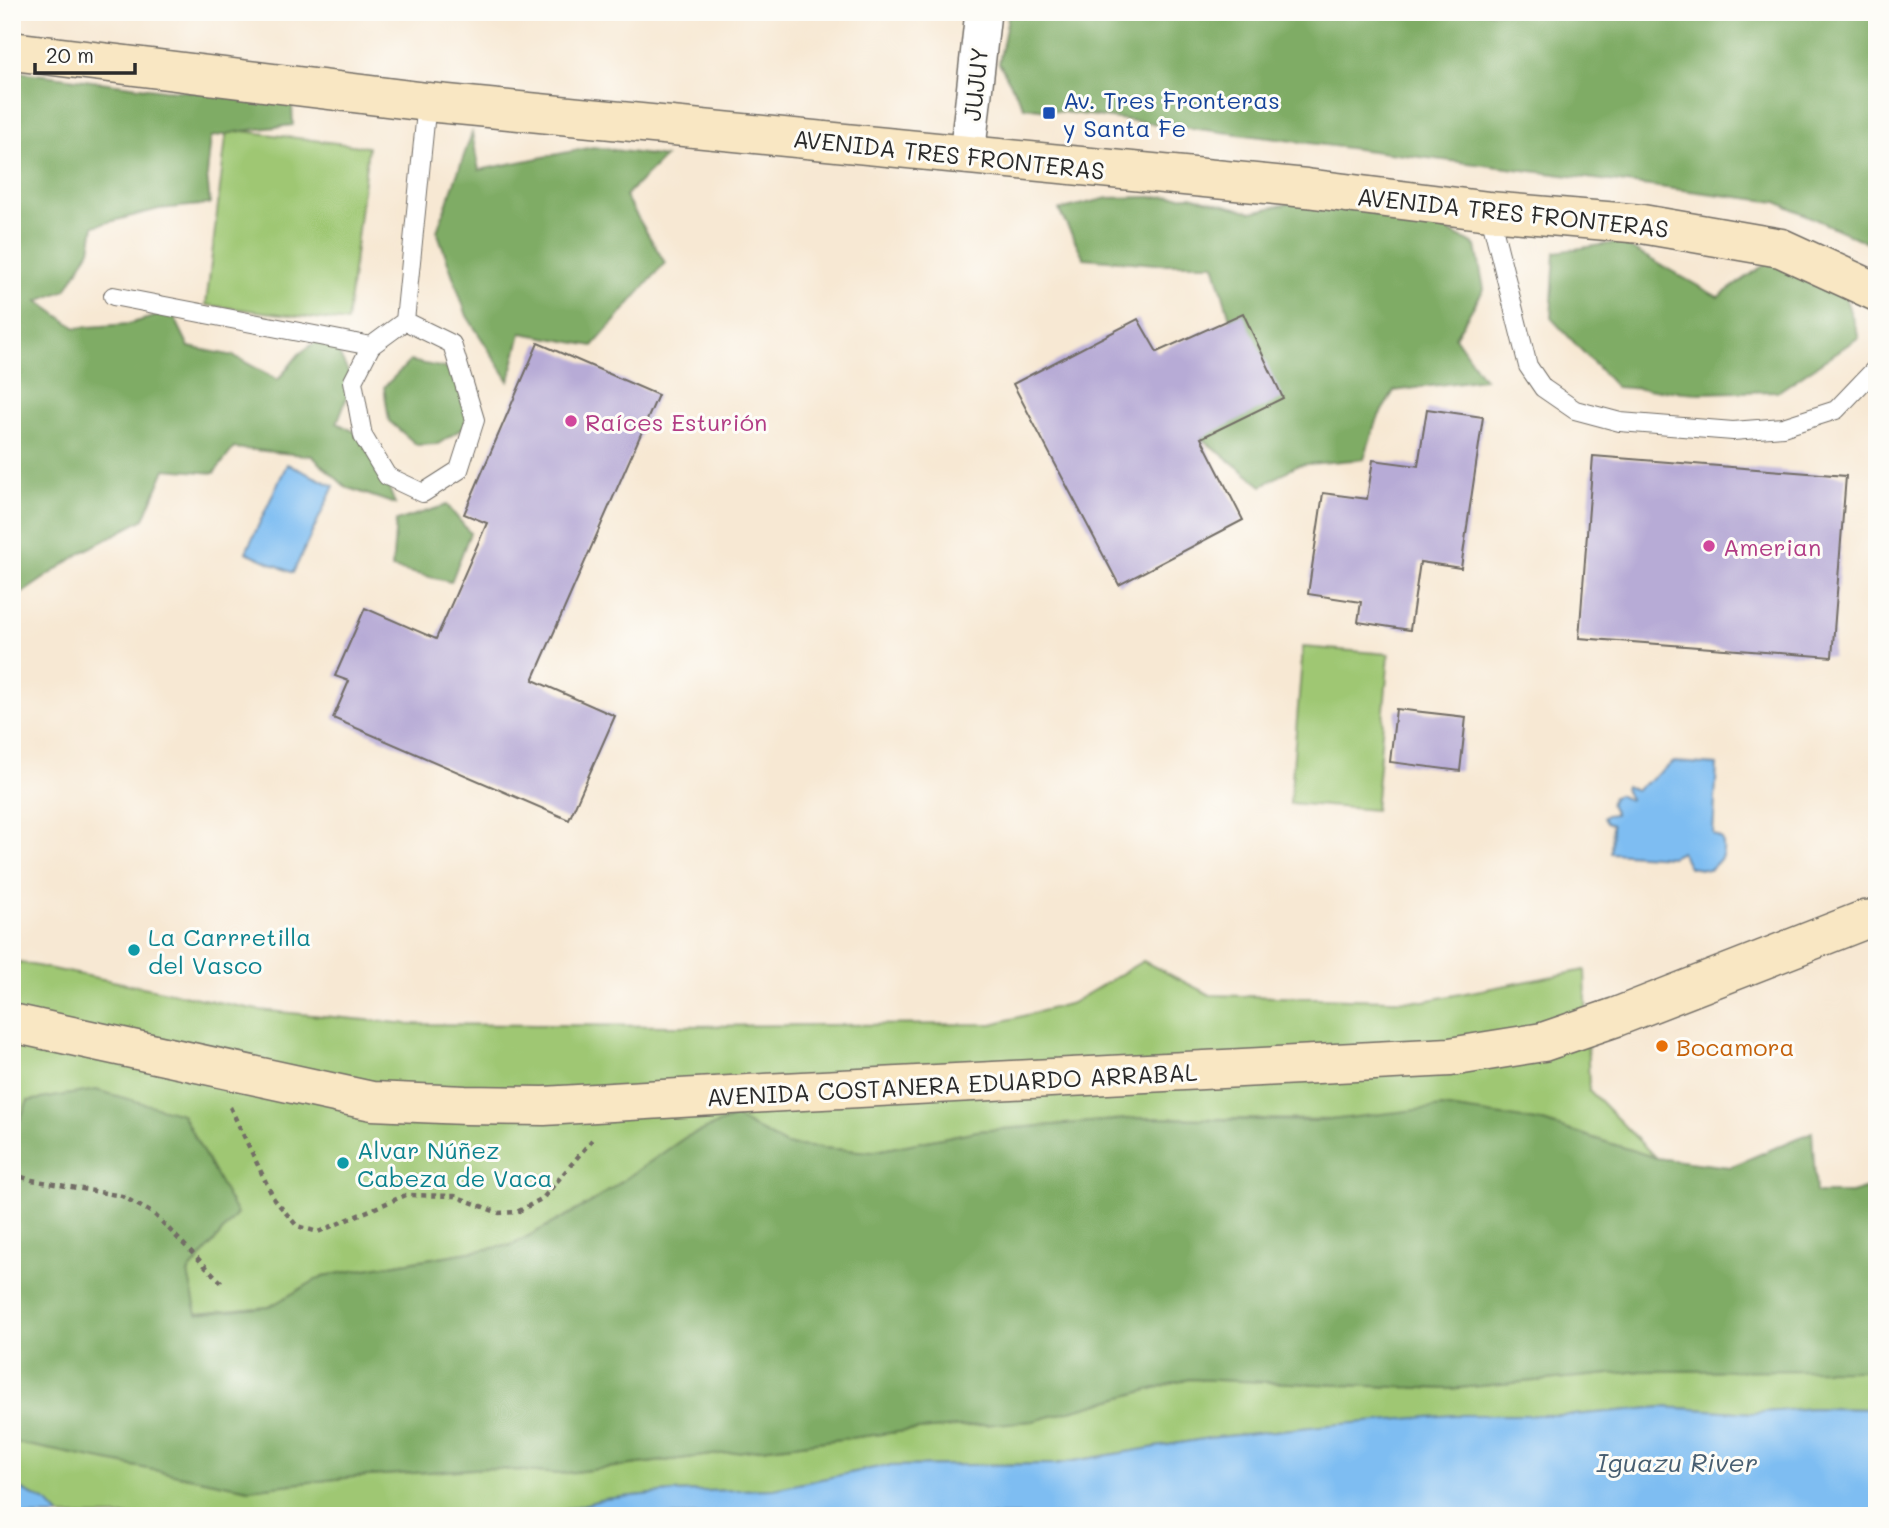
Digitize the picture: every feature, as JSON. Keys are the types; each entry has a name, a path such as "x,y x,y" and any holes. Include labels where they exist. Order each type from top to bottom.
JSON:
{"main road":[{"name":"AVENIDA TRES FRONTERAS","path":"12,51 427,102 1306,188 1489,211 1642,224 1781,248 1877,292"},
{"name":"AVENIDA COSTANERA EDUARDO ARRABAL","path":"12,1023 372,1101 544,1106 1450,1057 1543,1042 1616,1017 1864,920 1877,919"}],"street":[{"name":"JUJUY","path":"967,156 983,12"}],"lane":[{"path":"405,321 452,344 475,420 459,470 424,493 387,476 363,436 353,381 371,346 405,321 427,102"},
{"path":"1489,211 1528,366 1543,388 1575,410 1620,422 1734,431 1783,427 1836,410 1877,367"},
{"path":"113,296 371,346"}],"path":[{"path":"210,1065 274,1199 297,1226 318,1231 406,1195 455,1196 499,1213 517,1212 544,1198 591,1142 609,1103"},
{"path":"12,1174 122,1196 154,1214 224,1285"}],"green space":[{"path":"1009,12 1877,12 1877,247 1777,202 1024,107 999,63"},
{"path":"12,71 164,90 234,94 292,104 293,125 211,137 207,175 210,204 159,209 94,226 90,250 66,290 38,301 76,328 128,324 172,312 189,347 234,356 278,380 299,354 328,333 353,381 337,423 363,436 380,464 395,504 346,487 312,456 234,448 214,473 165,469 144,519 84,551 12,600"},
{"path":"227,129 368,147 347,322 206,305"},
{"path":"472,133 479,170 593,147 665,157 625,196 665,263 593,346 521,333 509,381 467,316 437,231"},
{"path":"1191,196 1252,212 1308,199 1405,207 1476,246 1484,289 1455,337 1484,379 1394,391 1376,421 1364,459 1297,465 1262,486 1201,438 1232,325 1214,264 1156,264 1084,258 1059,210 1108,198"},
{"path":"1620,242 1718,297 1776,257 1845,297 1859,337 1779,391 1699,393 1616,387 1551,318 1555,252"},
{"path":"410,361 460,371 475,420 438,444 417,445 389,421 384,387"},
{"path":"447,505 470,533 451,582 392,568 396,521"},
{"path":"1303,647 1389,654 1375,810 1290,803"},
{"path":"12,961 258,1010 409,1024 676,1026 992,1024 1072,1003 1143,961 1210,995 1424,1001 1585,970 1589,1090 1656,1158 1543,1122 1140,1118 977,1131 871,1152 786,1145 735,1117 592,1202 512,1245 323,1276 269,1307 196,1314 188,1273 237,1214 28,1101 12,1138"},
{"path":"96,1090 182,1114 237,1214 188,1273 197,1314 269,1307 323,1276 512,1245 592,1202 686,1137 735,1117 786,1145 871,1152 977,1131 1140,1118 1321,1121 1442,1107 1543,1122 1656,1158 1730,1167 1812,1132 1816,1193 1851,1193 1877,1185 1877,1370 1642,1371 1448,1389 1189,1379 1033,1421 906,1431 558,1474 488,1468 354,1477 249,1489 12,1442 12,1138 28,1101"},
{"path":"1877,1370 1877,1409 1812,1408 1753,1413 1663,1407 1573,1415 1329,1425 1209,1438 1056,1464 884,1466 774,1489 672,1492 604,1499 544,1516 60,1516 48,1503 12,1485 12,1442 249,1489 354,1477 488,1468 558,1474 906,1431 1033,1421 1189,1379 1448,1389 1642,1371"}],"water":[{"path":"287,464 334,486 293,573 246,552"},
{"path":"1674,762 1717,765 1713,834 1722,839 1723,853 1709,870 1689,867 1681,852 1671,857 1611,853 1612,825 1606,823 1603,818 1615,814 1610,804 1613,797 1618,795 1630,799 1625,786 1636,790"},
{"name":"Iguazu River","path":"1663,1407 1753,1413 1812,1408 1877,1409 1877,1516 544,1516 604,1499 671,1492 774,1489 884,1466 1056,1464 1209,1438 1329,1425 1453,1415 1573,1415"},
{"path":"12,1485 48,1503 60,1516 12,1516"}],"building":[{"path":"1243,313 1283,398 1201,438 1243,520 1119,585 1013,384 1138,319 1157,352"},
{"path":"538,343 658,395 533,680 615,716 569,820 333,718 349,681 335,676 365,608 436,639 487,523 464,514"},
{"path":"1427,409 1483,417 1461,568 1420,562 1410,630 1358,622 1361,602 1308,594 1323,493 1367,499 1373,460 1418,466"},
{"path":"1593,456 1846,476 1832,657 1579,638"},
{"path":"1396,709 1466,717 1460,771 1390,762"}],"place":[{"name":"Av. Tres Fronteras y Santa Fe","path":"1049,113"},
{"name":"Raíces Esturión","path":"571,421"},
{"name":"Amerian","path":"1709,546"},
{"name":"La Carrretilla del Vasco","path":"134,950"},
{"name":"Bocamora","path":"1662,1046"},
{"name":"Alvar Núñez Cabeza de Vaca","path":"343,1163"}]}
